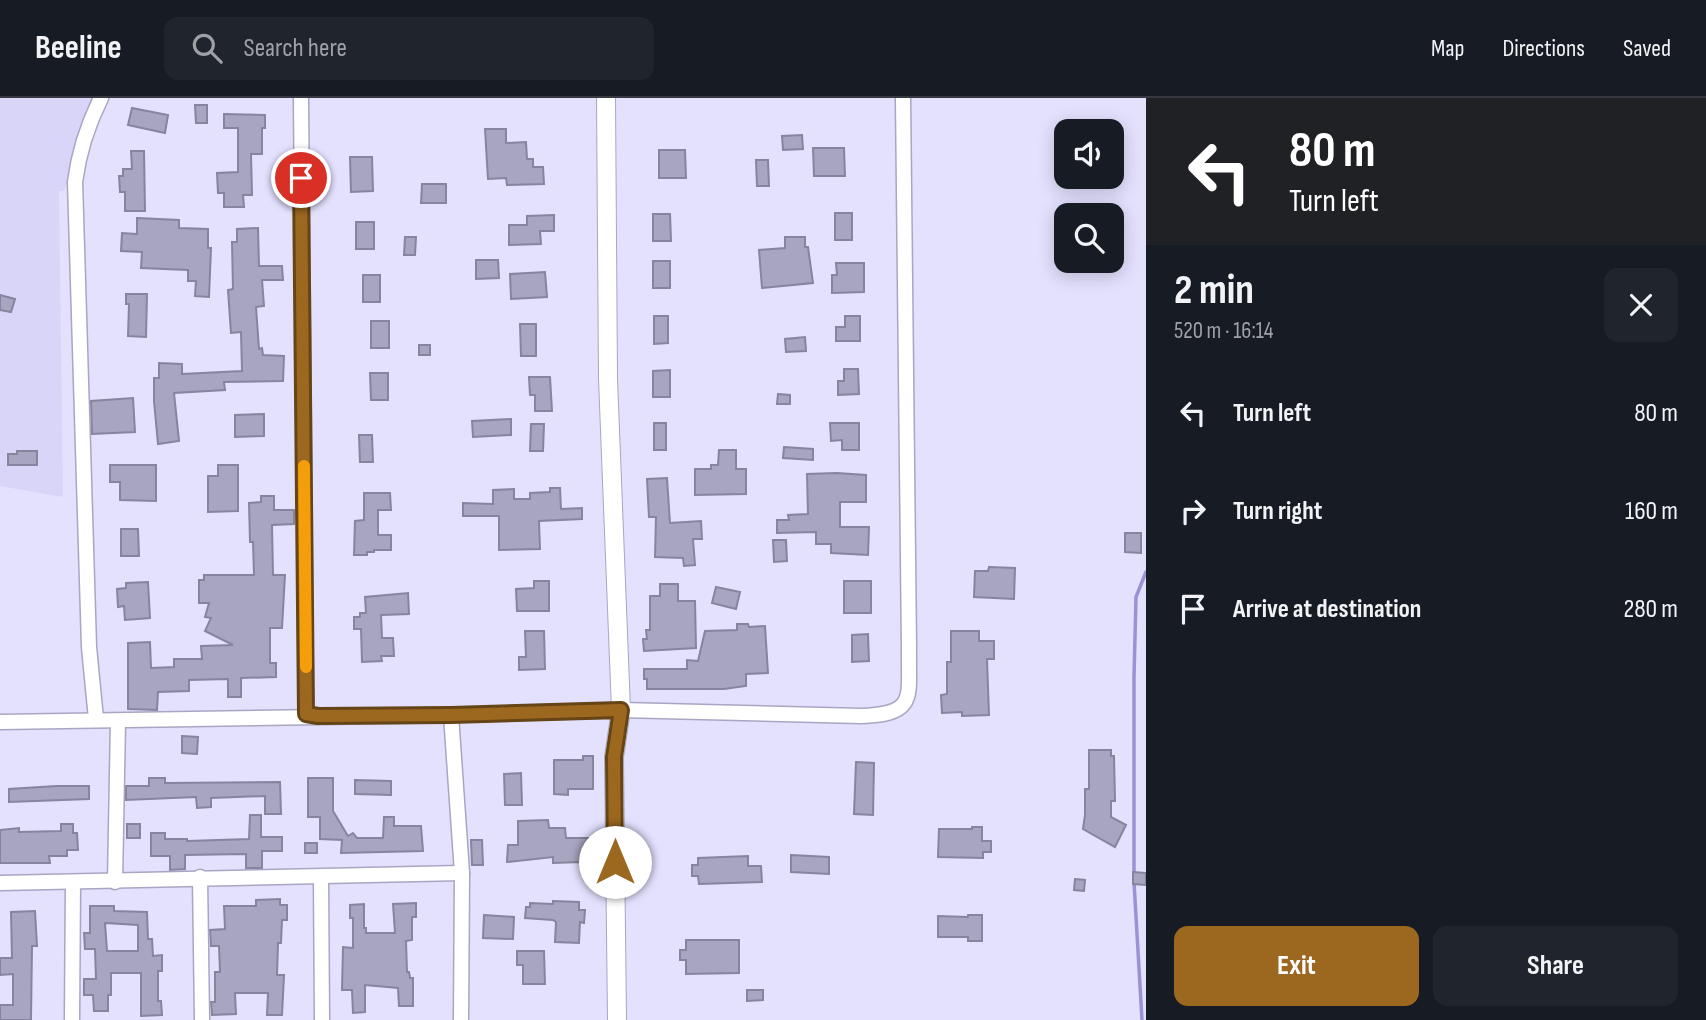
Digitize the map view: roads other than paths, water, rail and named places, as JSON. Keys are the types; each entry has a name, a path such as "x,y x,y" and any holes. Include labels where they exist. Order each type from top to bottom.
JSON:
{"street":[{"path":"96,719 89,647 75,182 78,156 86,128 101,98"},
{"path":"300,98 306,714 318,716"},
{"path":"606,98 608,379 621,710 614,757 617,1020"},
{"path":"0,722 621,710 861,716 888,715 901,709 907,700 909,592 903,98"},
{"path":"451,715 461,873 461,1020"},
{"path":"115,882 118,721"},
{"path":"0,883 461,873"},
{"path":"200,877 202,1020"},
{"path":"321,877 322,1020"},
{"path":"72,1020 73,882"}],"waterway":[{"path":"1134,875 1136,597 1146,572"},
{"path":"1134,882 1142,1020"}]}
